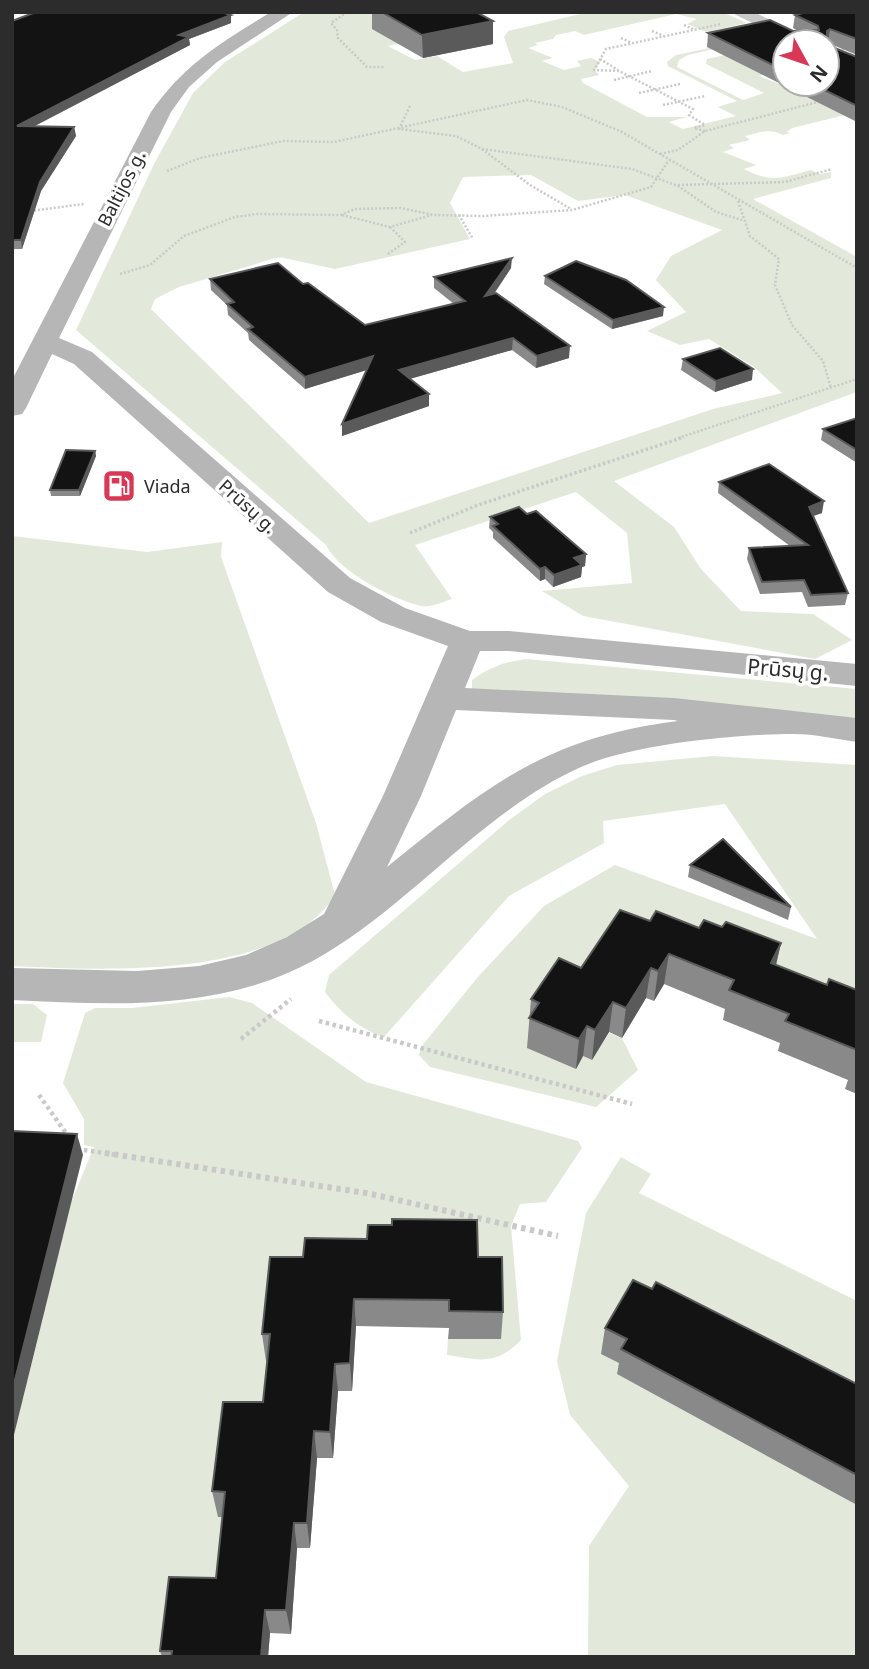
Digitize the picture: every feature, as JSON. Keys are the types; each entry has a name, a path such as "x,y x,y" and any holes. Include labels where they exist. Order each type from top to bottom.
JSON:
{"street":[{"name":"Baltijos g.","path":"12,408 114,200 161,112 182,83 210,58 284,12"},
{"path":"733,18 771,30"},
{"name":"Prūsų g.","path":"46,342 83,358 338,585 393,615 467,642 509,641 857,675"},
{"path":"340,923 402,796 467,642"},
{"path":"443,698 674,709 857,730"},
{"path":"12,984 146,988 207,981 260,967 340,923 495,801 567,759 621,743 697,731 792,723"}],"path":[{"path":"347,12 331,23 337,30 338,38 366,67 385,67"},
{"path":"619,71 594,70 606,49 695,30 733,18"},
{"path":"684,24 695,30"},
{"path":"652,31 664,36"},
{"path":"621,38 632,43"},
{"path":"600,60 692,109 689,115 705,125 694,128 705,131"},
{"path":"614,80 652,71"},
{"path":"639,93 680,84"},
{"path":"663,105 705,96"},
{"path":"660,154 678,150 705,131 831,99"},
{"path":"167,171 200,158 283,141 334,142 527,100 562,107 622,132 857,268"},
{"path":"399,129 410,106"},
{"path":"399,129 456,136 482,149 530,185 572,210"},
{"path":"482,149 632,169 673,184 716,212 742,220"},
{"path":"341,215 355,209 401,208 434,215 483,216 572,210 650,187 669,160"},
{"path":"673,184 713,186 785,182 832,169"},
{"path":"25,212 114,200"},
{"path":"738,200 742,220 750,236 779,259 775,285 792,325 823,361 831,388"},
{"path":"120,274 150,265 184,236 235,217 257,214 341,215 390,227 434,215"},
{"path":"458,215 472,239"},
{"path":"388,254 405,242 390,227"},
{"path":"410,533 478,505 857,379"},
{"path":"241,1039 291,999"},
{"path":"319,1021 632,1104"},
{"path":"40,1095 77,1149 366,1193 558,1236"}],"green space":[{"path":"304,12 476,12 482,15 461,26 373,29 401,43 388,46 415,60 437,56 463,72 513,63 504,37 508,31 589,12 722,12 747,23 706,32 687,24 697,19 676,14 584,35 575,31 556,35 553,39 535,43 538,45 528,48 553,58 542,61 564,70 581,66 577,61 591,58 601,62 595,70 599,75 581,79 583,83 647,117 687,117 669,122 683,129 736,116 718,107 737,101 668,66 667,62 676,55 771,35 688,55 679,60 677,67 743,100 764,93 706,64 707,59 734,53 767,73 760,76 771,80 771,98 835,98 845,115 792,128 787,132 790,133 783,135 769,131 745,136 750,140 729,145 734,148 723,152 756,165 744,169 769,178 811,170 819,174 831,172 831,178 753,199 857,257 857,392 614,481 674,527 701,569 741,611 813,614 852,640 815,659 583,616 542,591 632,583 627,533 576,492 415,545 452,599 436,604 424,606 396,597 367,583 342,565 326,545 76,330 154,164 193,93 225,62","holes":["531,175 578,201 625,195 722,230 671,256 656,280 686,312 647,331 680,345 709,339 754,367 782,393 713,409 369,523 151,309 155,299 179,287 279,257 335,269 470,239 450,203 463,177"]},
{"path":"12,536 147,552 222,542 221,557 316,823 335,895 309,923 274,943 233,956 187,964 93,969 12,966"},
{"path":"526,659 857,689 857,720 472,690 472,680 491,668"},
{"path":"713,756 857,765 857,1023 652,942 575,1069 583,1056 592,1060 609,1033 622,1038 638,1070 596,1107 430,1067 419,1055 421,1047 477,978 544,906 615,865 817,939 725,804 603,821 604,843 509,896 384,1037 366,1030 351,1019 325,992 329,975 508,821 545,794 582,776 617,765"},
{"path":"229,997 252,1003 366,1082 578,1141 582,1148 546,1202 520,1204 511,1226 521,1340 504,1354 487,1359 447,1355 448,1339 501,1339 477,1285 476,1249 274,1361 267,1429 228,1429 218,1516 231,1517 221,1602 170,1657 12,1657 12,1443 72,1200 94,1147 84,1145 84,1119 63,1083 85,1013 95,1008 132,1008"},
{"path":"12,1004 33,1004 47,1015 41,1042 12,1042"},
{"path":"621,1157 651,1174 639,1193 857,1301 857,1657 588,1657 589,1546 629,1486 570,1415 557,1361 586,1213"}],"building":[{"path":"36,12 221,12 231,15 179,35 189,37 17,126 74,127 40,182 21,240 12,240 12,21"},
{"path":"382,12 476,12 493,21 422,35"},
{"path":"807,12 857,12 857,39 841,33 841,28 818,28 795,15"},
{"path":"770,20 787,28 771,28 771,64 708,33"},
{"path":"841,51 857,57 857,106 841,98"},
{"path":"512,258 485,296 496,293 570,346 537,356 513,338 399,370 429,394 342,424 373,356 305,377 248,329 253,327 227,304 234,302 210,279 278,263 303,284 308,283 365,325 465,301 434,277"},
{"path":"576,261 626,280 664,307 613,320 545,276"},
{"path":"720,348 753,369 716,381 683,359"},
{"path":"857,418 857,450 823,429"},
{"path":"66,450 95,451 79,490 50,490"},
{"path":"769,464 824,501 809,507 848,593 811,595 804,580 762,582 749,548 808,545 719,482"},
{"path":"519,507 527,514 536,511 586,554 574,558 582,565 554,575 545,567 540,569 493,526 498,524 490,517"},
{"path":"723,839 791,907 690,865"},
{"path":"620,910 650,921 656,911 699,928 704,920 722,927 726,922 781,943 771,963 827,985 829,979 857,990 857,1050 785,1021 789,1014 729,990 734,980 669,954 658,971 651,968 626,1008 613,1002 595,1030 587,1026 579,1039 529,1018 539,1003 531,999 559,958 581,968"},
{"path":"12,1131 77,1134 12,1392"},
{"path":"392,1219 477,1220 478,1257 502,1257 503,1312 449,1311 449,1300 354,1299 350,1363 335,1364 330,1432 314,1431 307,1523 294,1523 286,1610 265,1610 261,1657 171,1657 172,1651 160,1651 169,1577 216,1578 225,1492 212,1491 223,1402 263,1402 270,1334 262,1334 270,1257 303,1257 305,1238 367,1239 368,1225 392,1225"},
{"path":"633,1280 652,1289 656,1282 857,1384 857,1475 621,1349 627,1339 605,1328"}],"place":[{"name":"Viada","path":"119,486"}]}
